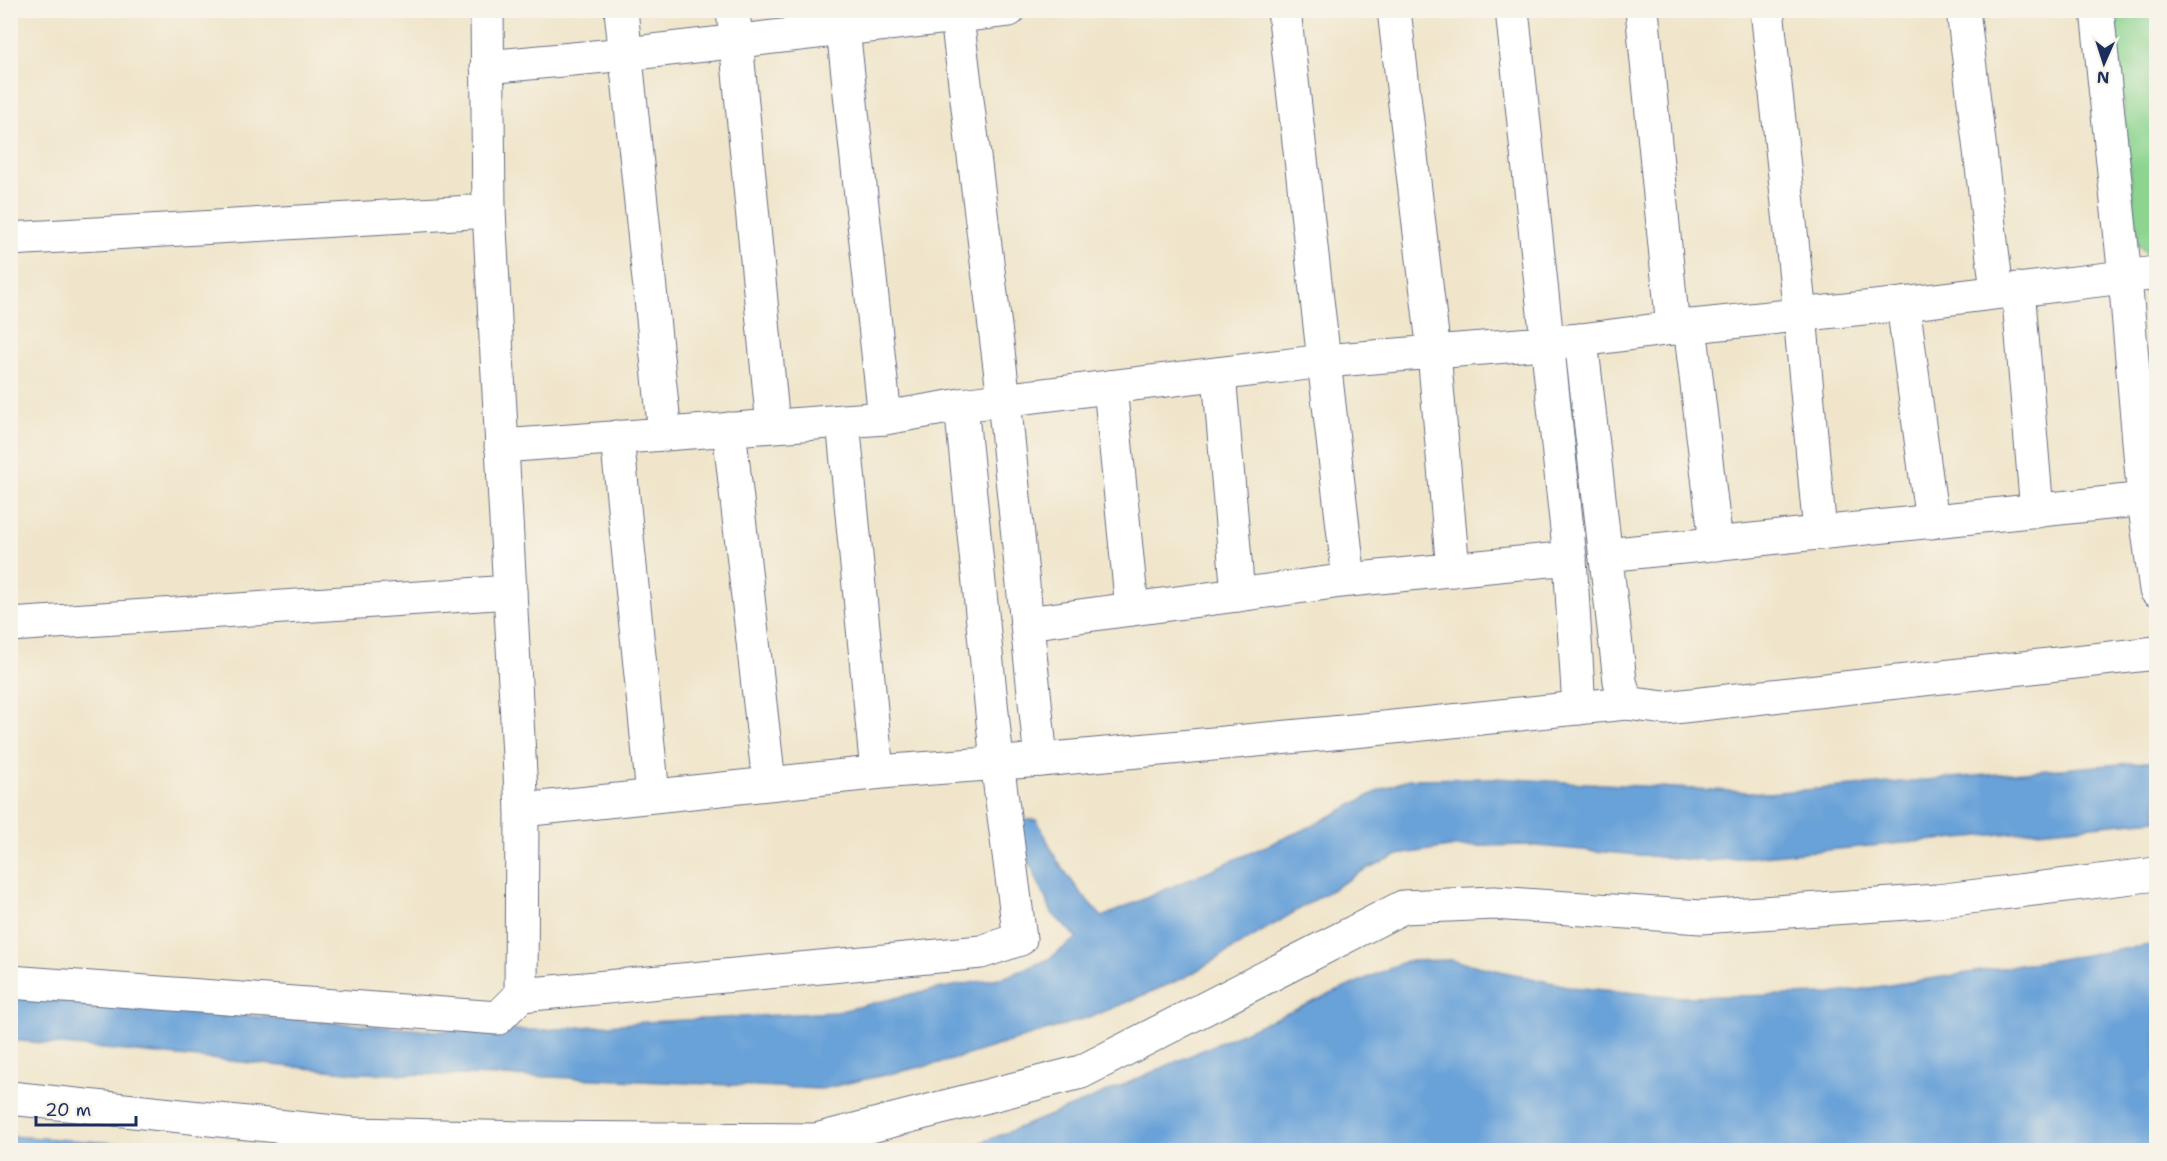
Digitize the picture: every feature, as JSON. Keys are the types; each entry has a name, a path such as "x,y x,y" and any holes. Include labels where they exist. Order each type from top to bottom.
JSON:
{"street":[{"path":"487,10 489,212 522,810 521,995"},
{"path":"621,10 665,434"},
{"path":"487,67 626,54 735,26 1009,10"},
{"path":"1284,10 1350,580"},
{"path":"1394,10 1434,352 1453,570"},
{"path":"1512,10 1570,558 1579,708"},
{"path":"1642,10 1682,327 1716,544"},
{"path":"1767,10 1800,315 1820,533"},
{"path":"1963,10 2008,290 2037,511"},
{"path":"2097,10 2141,275 2150,499 2157,590"},
{"path":"957,14 1004,400 1041,760"},
{"path":"842,20 885,418"},
{"path":"735,26 773,426"},
{"path":"10,238 489,212"},
{"path":"501,446 885,418 961,405 1324,361 1581,340 2141,275"},
{"path":"1903,304 1932,522"},
{"path":"1581,340 1620,681 1626,703"},
{"path":"1219,374 1238,595"},
{"path":"1110,387 1132,609"},
{"path":"10,982 498,1018 521,995 981,952 1020,939 997,762 961,405"},
{"path":"843,421 877,772"},
{"path":"729,429 770,783"},
{"path":"617,437 652,795"},
{"path":"1606,555 2150,499"},
{"path":"1027,623 1350,580 1570,558"},
{"path":"10,625 510,592"},
{"path":"522,810 877,772 1041,760 1626,703 1665,708 2157,653"},
{"path":"10,1098 353,1134 816,1140 1081,1072 1403,907 1494,903 1701,916 1937,901 2157,874"}],"green space":[{"path":"2113,11 2156,11 2156,258 2152,258 2138,245"}],"water":[{"path":"2156,761 2156,820 1707,861 1526,845 1449,847 1398,855 1366,869 1186,977 1096,1015 948,1061 821,1089 551,1077 357,1073 11,1040 10,997 437,1031 544,1030 836,1012 920,992 1005,977 1047,960 1077,938 1052,913 1024,850 1021,820 1037,820 1058,862 1102,917 1312,826 1380,790 1409,779 1495,778 1768,793"},
{"path":"2156,944 2156,1150 963,1150 1091,1099 1406,961 1452,960 1571,987 1681,997 1831,994"},
{"path":"10,1136 116,1143 167,1150 11,1150"}]}
